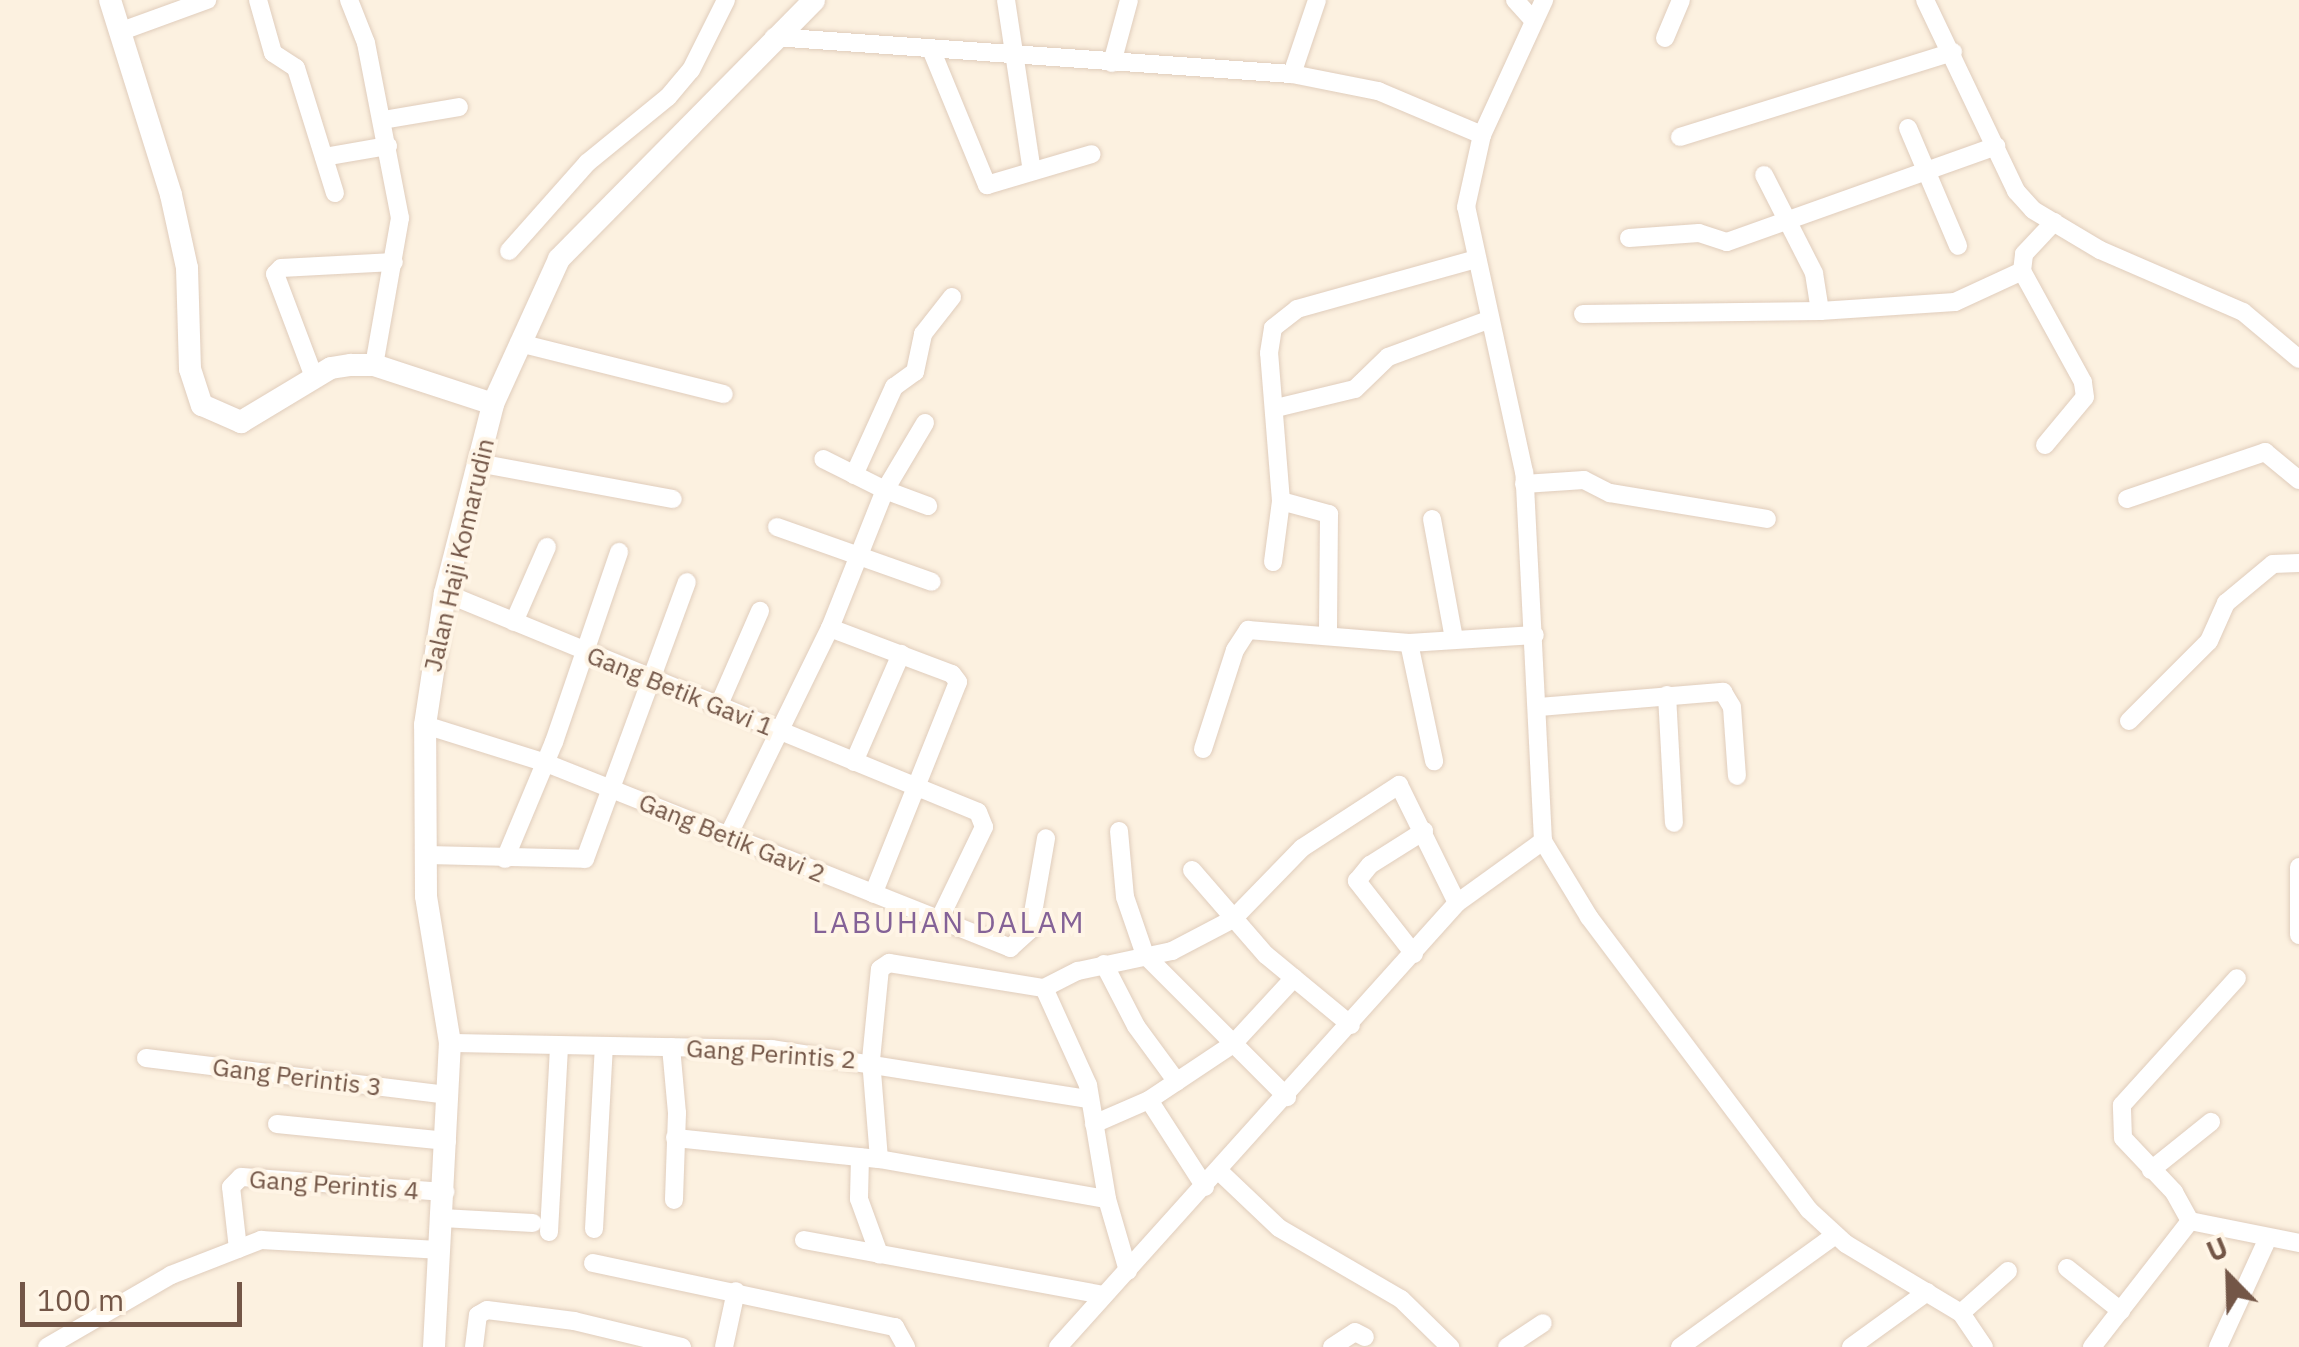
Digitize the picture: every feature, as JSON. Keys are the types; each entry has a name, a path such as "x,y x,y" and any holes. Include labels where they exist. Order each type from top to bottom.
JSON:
{"street":[{"path":"110,0 187,268 186,330 196,396 214,415 241,422 262,416 332,368 374,364 492,404"},
{"path":"120,32 207,0"},
{"path":"258,0 273,53 296,68 335,193"},
{"path":"349,0 383,120 400,218 374,364"},
{"path":"509,251 587,164 668,97 692,70 726,0"},
{"name":"Jalan Haji Komarudin","path":"434,1347 450,1043 430,936 425,726 445,593 492,404 558,259 814,0"},
{"path":"1006,0 1032,171"},
{"path":"1112,64 1129,0"},
{"path":"1292,74 1317,0"},
{"path":"1514,0 1534,21"},
{"path":"1544,0 1482,135 1466,207 1524,484 1539,706 1543,841 1588,917 1834,1236 1960,1313 1984,1347"},
{"path":"1665,38 1681,0"},
{"path":"1925,0 2016,191 2054,222 2133,266 2243,312 2295,347"},
{"path":"774,37 933,54 1292,74 1378,92 1482,135"},
{"path":"1680,136 1953,52"},
{"path":"933,54 979,177 999,185 1092,154"},
{"path":"383,120 459,106"},
{"path":"1908,128 1958,246"},
{"path":"324,157 388,146"},
{"path":"1629,238 1699,233 1717,244 1996,146"},
{"path":"1764,175 1814,273 1820,311"},
{"path":"2045,445 2085,397 2022,271 2024,254 2054,222"},
{"path":"1274,562 1281,502 1269,353 1280,320 1318,302 1476,260"},
{"path":"314,377 274,274 282,268 394,262"},
{"path":"1583,314 1820,311 1955,302 2022,271"},
{"path":"854,474 895,385 915,372 923,334 952,297"},
{"path":"1276,408 1355,388 1388,357 1488,320"},
{"path":"519,342 724,394"},
{"path":"728,836 830,628 885,490 924,423"},
{"path":"2127,499 2265,452 2299,480"},
{"path":"823,458 885,490 928,506"},
{"path":"478,463 673,499"},
{"path":"1524,484 1584,480 1610,493 1766,519"},
{"path":"1281,502 1330,514 1328,633"},
{"path":"1432,519 1454,639"},
{"path":"777,527 858,559 932,582"},
{"path":"514,622 547,547"},
{"path":"505,859 546,762 619,552"},
{"path":"2129,721 2208,641 2226,604 2274,564 2299,563"},
{"path":"426,855 585,859 687,582"},
{"name":"Gang Betik Gavi 1","path":"445,593 978,812 984,822 940,918"},
{"path":"718,707 760,611"},
{"path":"830,628 952,674 958,682 873,894"},
{"path":"1203,749 1243,634 1328,633 1409,643 1535,635"},
{"path":"1409,643 1434,762"},
{"path":"854,762 901,654"},
{"path":"1539,706 1667,694 1728,696 1737,776"},
{"path":"1667,694 1674,824"},
{"name":"Gang Betik Gavi 2","path":"425,726 546,762 1010,948 1030,930 1046,838"},
{"path":"878,1254 859,1199 870,1158 871,1060 880,968 889,963 1044,988 1104,964 1172,951 1233,918 1302,848 1399,785 1456,903"},
{"path":"1119,831 1125,897 1145,954 1288,1097"},
{"path":"1414,954 1357,882 1370,865 1424,831"},
{"path":"1058,1347 1288,1097 1456,903 1543,841"},
{"path":"2299,867 2299,935"},
{"path":"1192,870 1233,918 1294,978 1351,1025"},
{"path":"1104,964 1136,1026 1177,1082"},
{"path":"1094,1124 1149,1100 1233,1044 1294,978"},
{"path":"2236,978 2122,1105 2123,1138 2190,1221 2299,1243"},
{"path":"1044,988 1077,1054 1106,1198 1128,1271"},
{"name":"Gang Perintis 2","path":"450,1043 671,1047 871,1060 1089,1099"},
{"path":"442,1218 541,1228 559,1045"},
{"path":"594,1229 604,1046"},
{"path":"671,1047 674,1200"},
{"name":"Gang Perintis 3","path":"146,1058 449,1095"},
{"path":"1149,1100 1205,1187"},
{"path":"2151,1170 2211,1122"},
{"path":"278,1124 447,1141"},
{"path":"674,1138 870,1158 1106,1198"},
{"path":"1220,1172 1280,1228 1401,1299 1450,1347"},
{"name":"Gang Perintis 4","path":"238,1249 231,1187 242,1177 445,1192"},
{"path":"2092,1347 2190,1221"},
{"path":"1680,1347 1834,1236"},
{"path":"47,1347 171,1275 282,1237 438,1250"},
{"path":"2218,1347 2268,1238"},
{"path":"804,1240 1104,1294"},
{"path":"593,1264 896,1327 906,1347"},
{"path":"2067,1268 2121,1311"},
{"path":"1960,1313 2008,1272"},
{"path":"724,1347 736,1291"},
{"path":"1851,1347 1927,1292"},
{"path":"474,1347 476,1322 487,1310 574,1321 682,1347"},
{"path":"1507,1347 1543,1323"},
{"path":"1332,1347 1355,1332 1365,1337"}],"district":[{"name":"LABUHAN DALAM","path":"949,922"}]}
